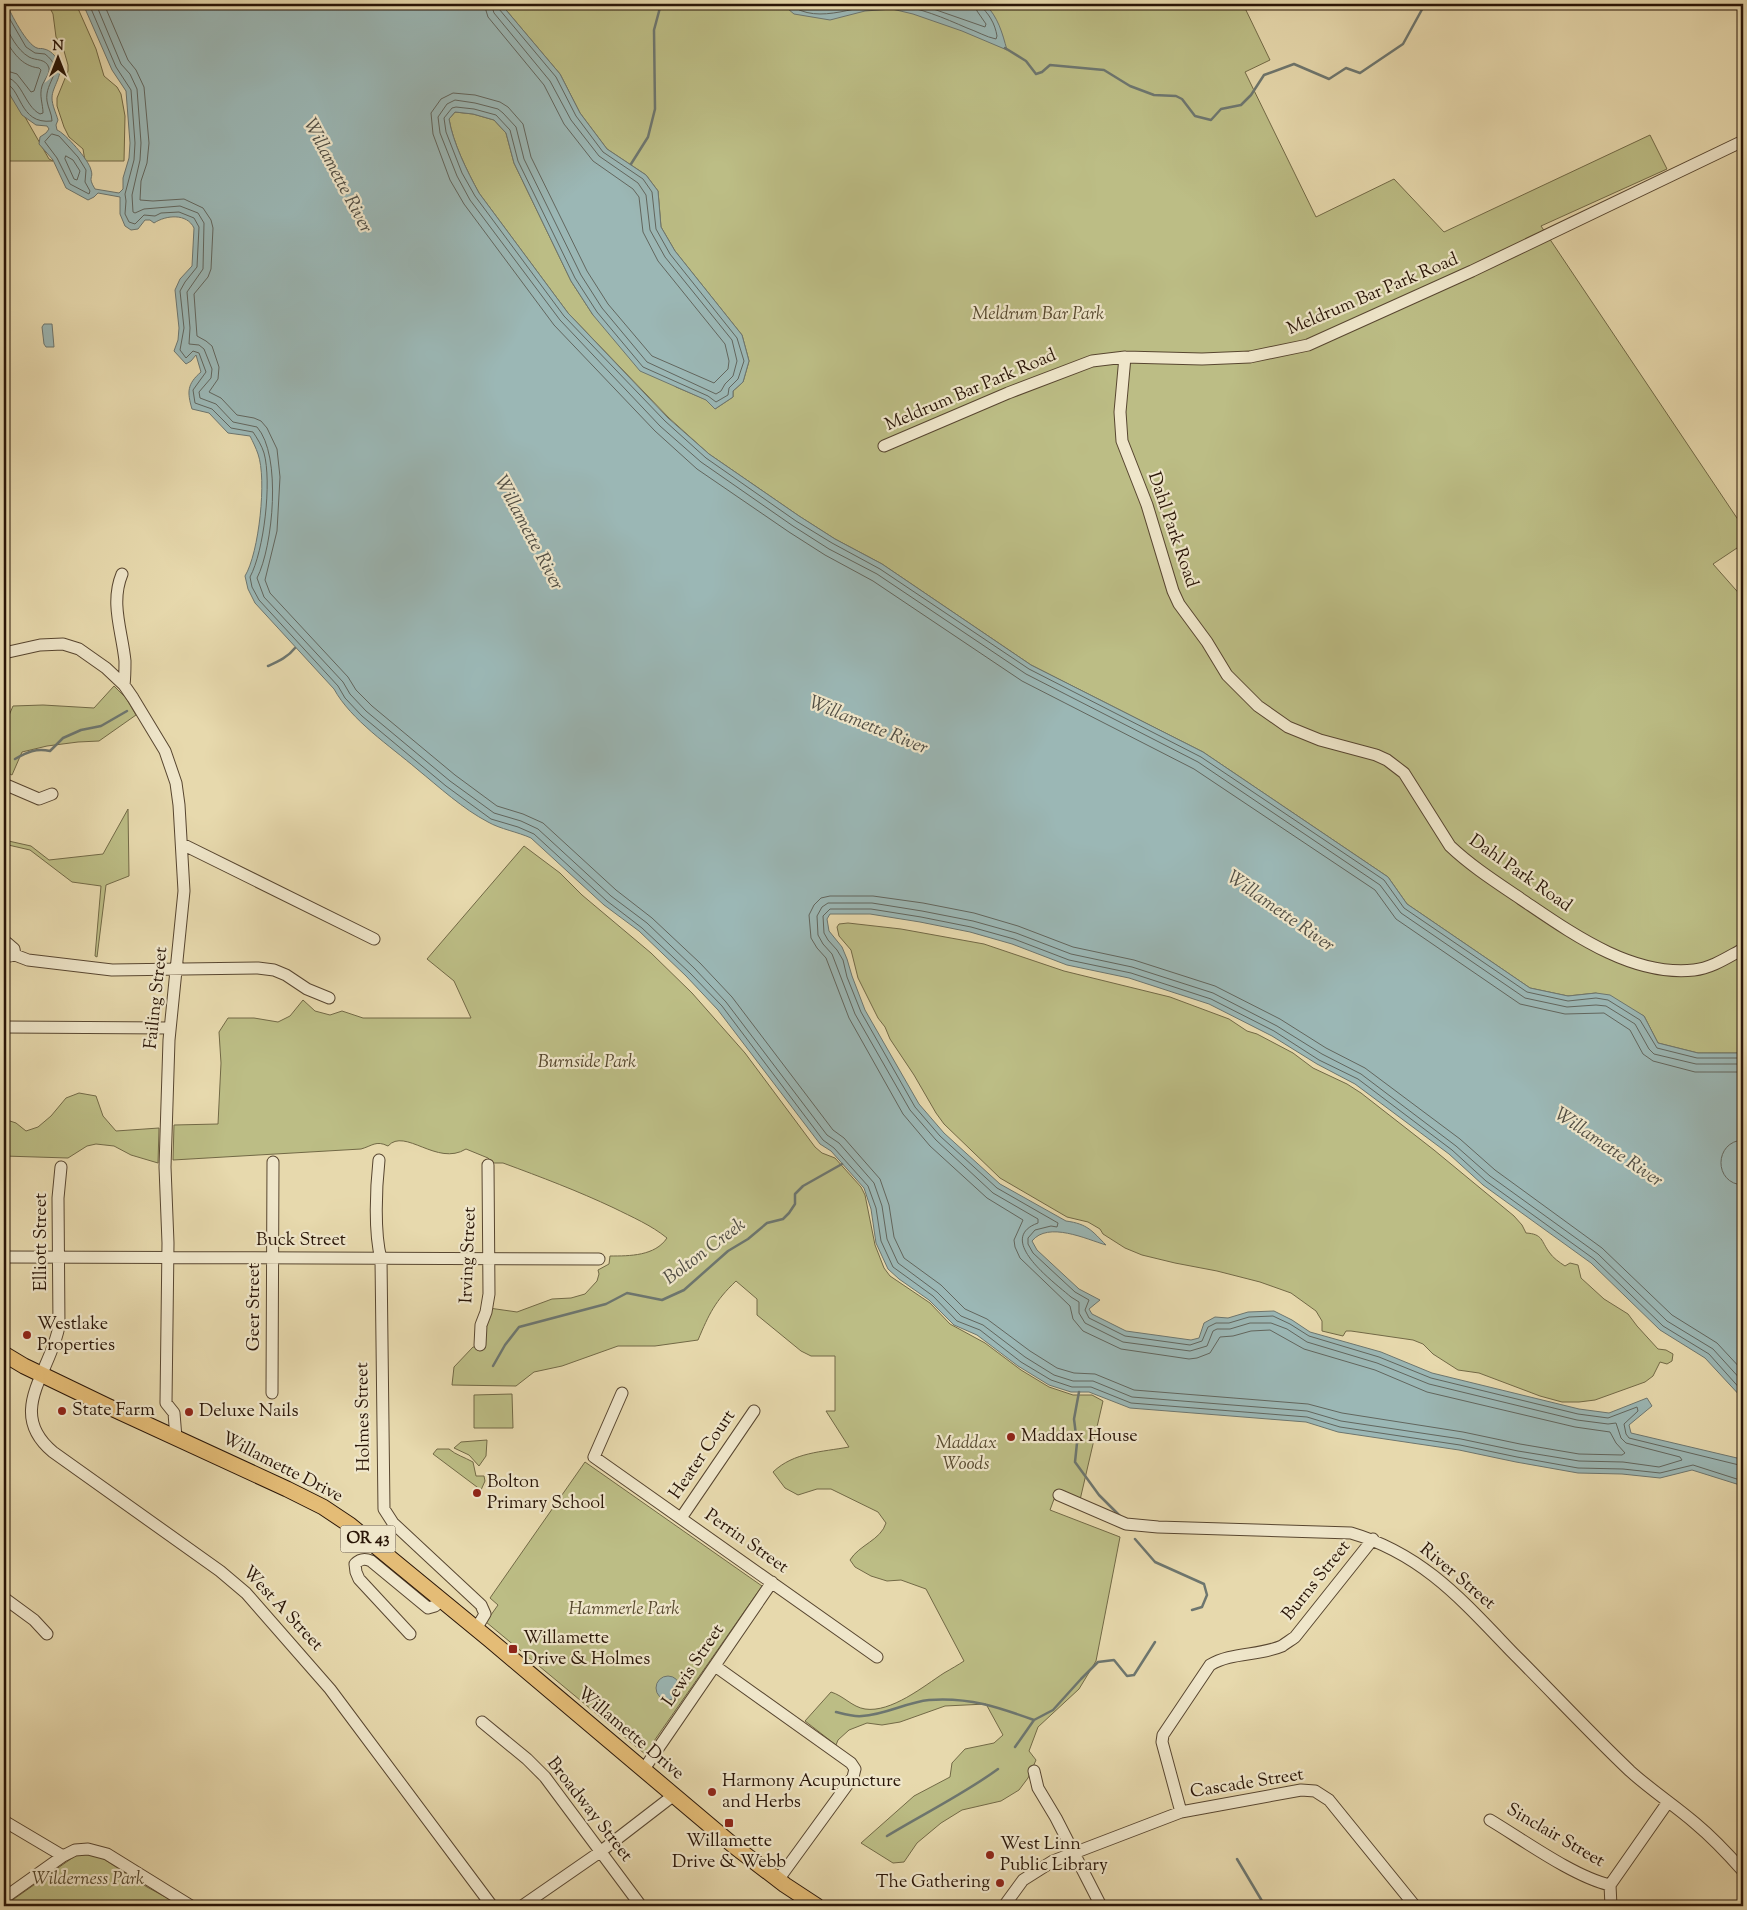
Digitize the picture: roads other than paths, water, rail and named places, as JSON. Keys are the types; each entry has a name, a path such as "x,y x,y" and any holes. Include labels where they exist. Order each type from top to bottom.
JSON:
{"main road":[{"name":"Willamette Drive","path":"4,1354 42,1375 287,1488 323,1507 350,1525 778,1880 817,1906"}],"street":[{"name":"Meldrum Bar Park Road","path":"884,446 1075,367 1098,360 1125,357 1202,359 1250,357 1308,345 1467,274 1743,141"},
{"name":"Dahl Park Road","path":"1125,357 1120,420 1122,441 1147,504 1168,577 1179,604 1207,642 1227,675 1240,690 1258,706 1288,727 1320,740 1376,755 1394,764 1404,773 1450,846 1459,855 1586,941 1617,956 1655,967 1675,970 1695,970 1712,966 1743,949"},
{"path":"122,574 117,585 116,601 125,662 124,685"},
{"name":"Failing Street","path":"4,653 40,645 63,644 79,649 106,668 124,685 165,751 178,793 184,899 170,1028 165,1167 168,1205 166,1403 174,1413 176,1438"},
{"path":"4,784 39,798 52,794"},
{"path":"182,844 374,939"},
{"path":"4,942 14,949 15,956"},
{"path":"4,950 10,956 28,960 112,970 258,968 274,970 308,989 329,998"},
{"path":"4,1027 170,1028"},
{"name":"Holmes Street","path":"379,1160 378,1246 380,1258 384,1509 393,1524 481,1605 485,1614 476,1629"},
{"name":"Geer Street","path":"272,1162 272,1393"},
{"name":"Irving Street","path":"480,1345 480,1325 486,1312 489,1294 488,1165"},
{"name":"Elliott Street","path":"42,1375 57,1336 58,1198 61,1167"},
{"name":"Buck Street","path":"4,1257 599,1259"},
{"name":"West A Street","path":"42,1375 33,1393 31,1410 34,1430 44,1443 220,1571 246,1593 330,1689 492,1906"},
{"name":"Perrin Street","path":"622,1393 594,1458 877,1657"},
{"name":"Heater Court","path":"681,1518 754,1411"},
{"name":"River Street","path":"1060,1495 1126,1524 1158,1527 1351,1533 1373,1539 1393,1548 1415,1561 1468,1605 1606,1748 1668,1802 1695,1822 1722,1847 1743,1871"},
{"name":"Burns Street","path":"1181,1812 1162,1742 1163,1735 1210,1665 1220,1659 1282,1646 1295,1637 1373,1539"},
{"path":"410,1634 359,1579 355,1564 360,1560 366,1559 371,1561 428,1608 435,1606 441,1600"},
{"name":"Lewis Street","path":"644,1769 772,1582"},
{"path":"4,1598 34,1620 47,1634"},
{"path":"715,1666 851,1763 855,1769 853,1777 778,1880"},
{"name":"Broadway Street","path":"482,1722 545,1777 641,1906"},
{"path":"1034,1771 1038,1788 1101,1906"},
{"name":"Cascade Street","path":"1181,1812 1301,1790 1315,1791 1329,1800 1341,1812 1415,1906"},
{"path":"522,1906 600,1852 674,1795"},
{"path":"1610,1885 1668,1802"},
{"path":"1004,1906 1014,1890 1032,1873 1053,1860 1074,1854 1181,1812"},
{"name":"Sinclair Street","path":"1490,1820 1566,1866 1599,1882 1610,1885 1611,1906"},
{"path":"4,1821 63,1856"},
{"path":"4,1898 63,1856 79,1849 99,1851 107,1854 191,1906"}],"water":[{"name":"Willamette River","path":"4,4 7,4 15,21 33,46 51,52 58,61 60,71 52,98 58,120 57,130 71,141 86,160 92,173 91,182 95,189 119,193 123,189 123,178 129,158 130,143 126,91 112,70 83,4 501,4 560,74 580,113 607,149 646,175 658,191 661,227 675,251 742,335 749,361 743,382 733,391 733,397 715,409 706,400 640,371 593,315 571,281 514,163 506,133 494,120 473,114 455,112 449,119 465,166 479,193 568,313 668,418 709,454 835,539 882,564 1031,665 1203,752 1388,877 1407,904 1530,988 1568,996 1596,993 1610,995 1644,1016 1658,1043 1698,1053 1743,1053 1743,1156 1739,1164 1743,1167 1743,1399 1705,1358 1660,1330 1591,1263 1483,1185 1449,1154 1355,1084 1317,1064 1272,1036 1209,1004 1129,978 1067,965 1012,944 970,932 870,914 830,914 827,919 829,931 842,947 865,1010 919,1104 944,1133 1000,1184 1066,1221 1085,1226 1106,1245 1068,1233 1057,1232 1039,1235 1032,1241 1037,1250 1079,1289 1100,1300 1089,1309 1092,1314 1126,1331 1191,1340 1199,1338 1204,1323 1215,1317 1228,1318 1248,1312 1274,1311 1310,1332 1381,1352 1432,1373 1579,1409 1609,1413 1647,1398 1652,1406 1629,1425 1631,1433 1737,1458 1743,1462 1743,1486 1692,1470 1660,1478 1622,1474 1578,1473 1459,1450 1338,1432 1306,1422 1130,1408 1089,1392 1071,1392 1049,1385 1018,1366 977,1335 954,1325 929,1300 899,1279 888,1269 876,1243 871,1209 864,1188 831,1151 820,1144 718,1010 686,976 639,931 604,905 531,838 493,824 469,811 372,732 350,711 334,689 255,603 248,589 245,576 250,565 258,534 262,498 261,465 258,454 250,436 228,433 209,413 192,409 189,389 193,380 201,372 196,355 186,364 174,351 178,340 179,328 175,290 180,279 192,266 194,228 186,220 170,217 154,223 150,220 145,220 138,229 131,230 125,226 120,214 120,197 98,193 88,200 66,188 53,160 39,144 40,137 49,129 47,126 36,125 22,115 4,85"},
{"path":"782,4 985,4 996,20 1007,50 962,31 913,14 892,9 865,11 830,20 794,14"},
{"path":"44,324 52,324 54,347 46,347 44,344 42,327"},
{"path":"668,1676 677,1679 680,1688 677,1697 668,1700 659,1697 656,1688 659,1679"}],"waterway":[{"path":"631,164 648,137 655,109 654,30 661,4"},
{"path":"1005,48 1026,61 1036,74 1042,72 1050,65 1104,70 1130,86 1154,95 1176,96 1182,99 1195,116 1211,120 1221,109 1241,105 1251,95 1264,75 1294,64 1329,79 1346,68 1360,73 1403,44 1425,4"},
{"path":"268,666 280,660 295,648"},
{"path":"15,759 32,751 50,751 63,738 81,730 101,726 127,711"},
{"name":"Bolton Creek","path":"493,1366 505,1345 519,1327 606,1304 627,1293 662,1300 684,1290 728,1251 748,1239 767,1223 783,1219 795,1204 795,1194 803,1186 842,1164"},
{"path":"1079,1392 1074,1419 1077,1443 1075,1462 1099,1495 1120,1516"},
{"path":"1135,1539 1155,1562 1204,1584 1207,1595 1202,1607 1192,1610"},
{"path":"1015,1747 1034,1720 1053,1710 1098,1662 1114,1660 1127,1676 1134,1675 1155,1642"},
{"path":"836,1712 856,1716 871,1715 921,1701 944,1699 983,1704 1034,1720"},
{"path":"887,1836 998,1769"},
{"path":"1237,1859 1265,1906"}],"place":[{"name":"Westlake Properties","path":"27,1335"},
{"name":"State Farm","path":"62,1411"},
{"name":"Deluxe Nails","path":"189,1412"},
{"name":"Maddax House","path":"1011,1437"},
{"name":"Bolton Primary School","path":"477,1493"},
{"name":"Willamette Drive & Holmes","path":"513,1649"},
{"name":"Harmony Acupuncture and Herbs","path":"712,1792"},
{"name":"Willamette Drive & Webb","path":"729,1823"},
{"name":"West Linn Public Library","path":"990,1855"},
{"name":"The Gathering","path":"1000,1883"}],"park label":[{"name":"Meldrum Bar Park","path":"1038,315"},
{"name":"Burnside Park","path":"587,1063"},
{"name":"Maddax Woods","path":"966,1454"},
{"name":"Hammerle Park","path":"624,1610"},
{"name":"Wilderness Park","path":"88,1880"}]}
